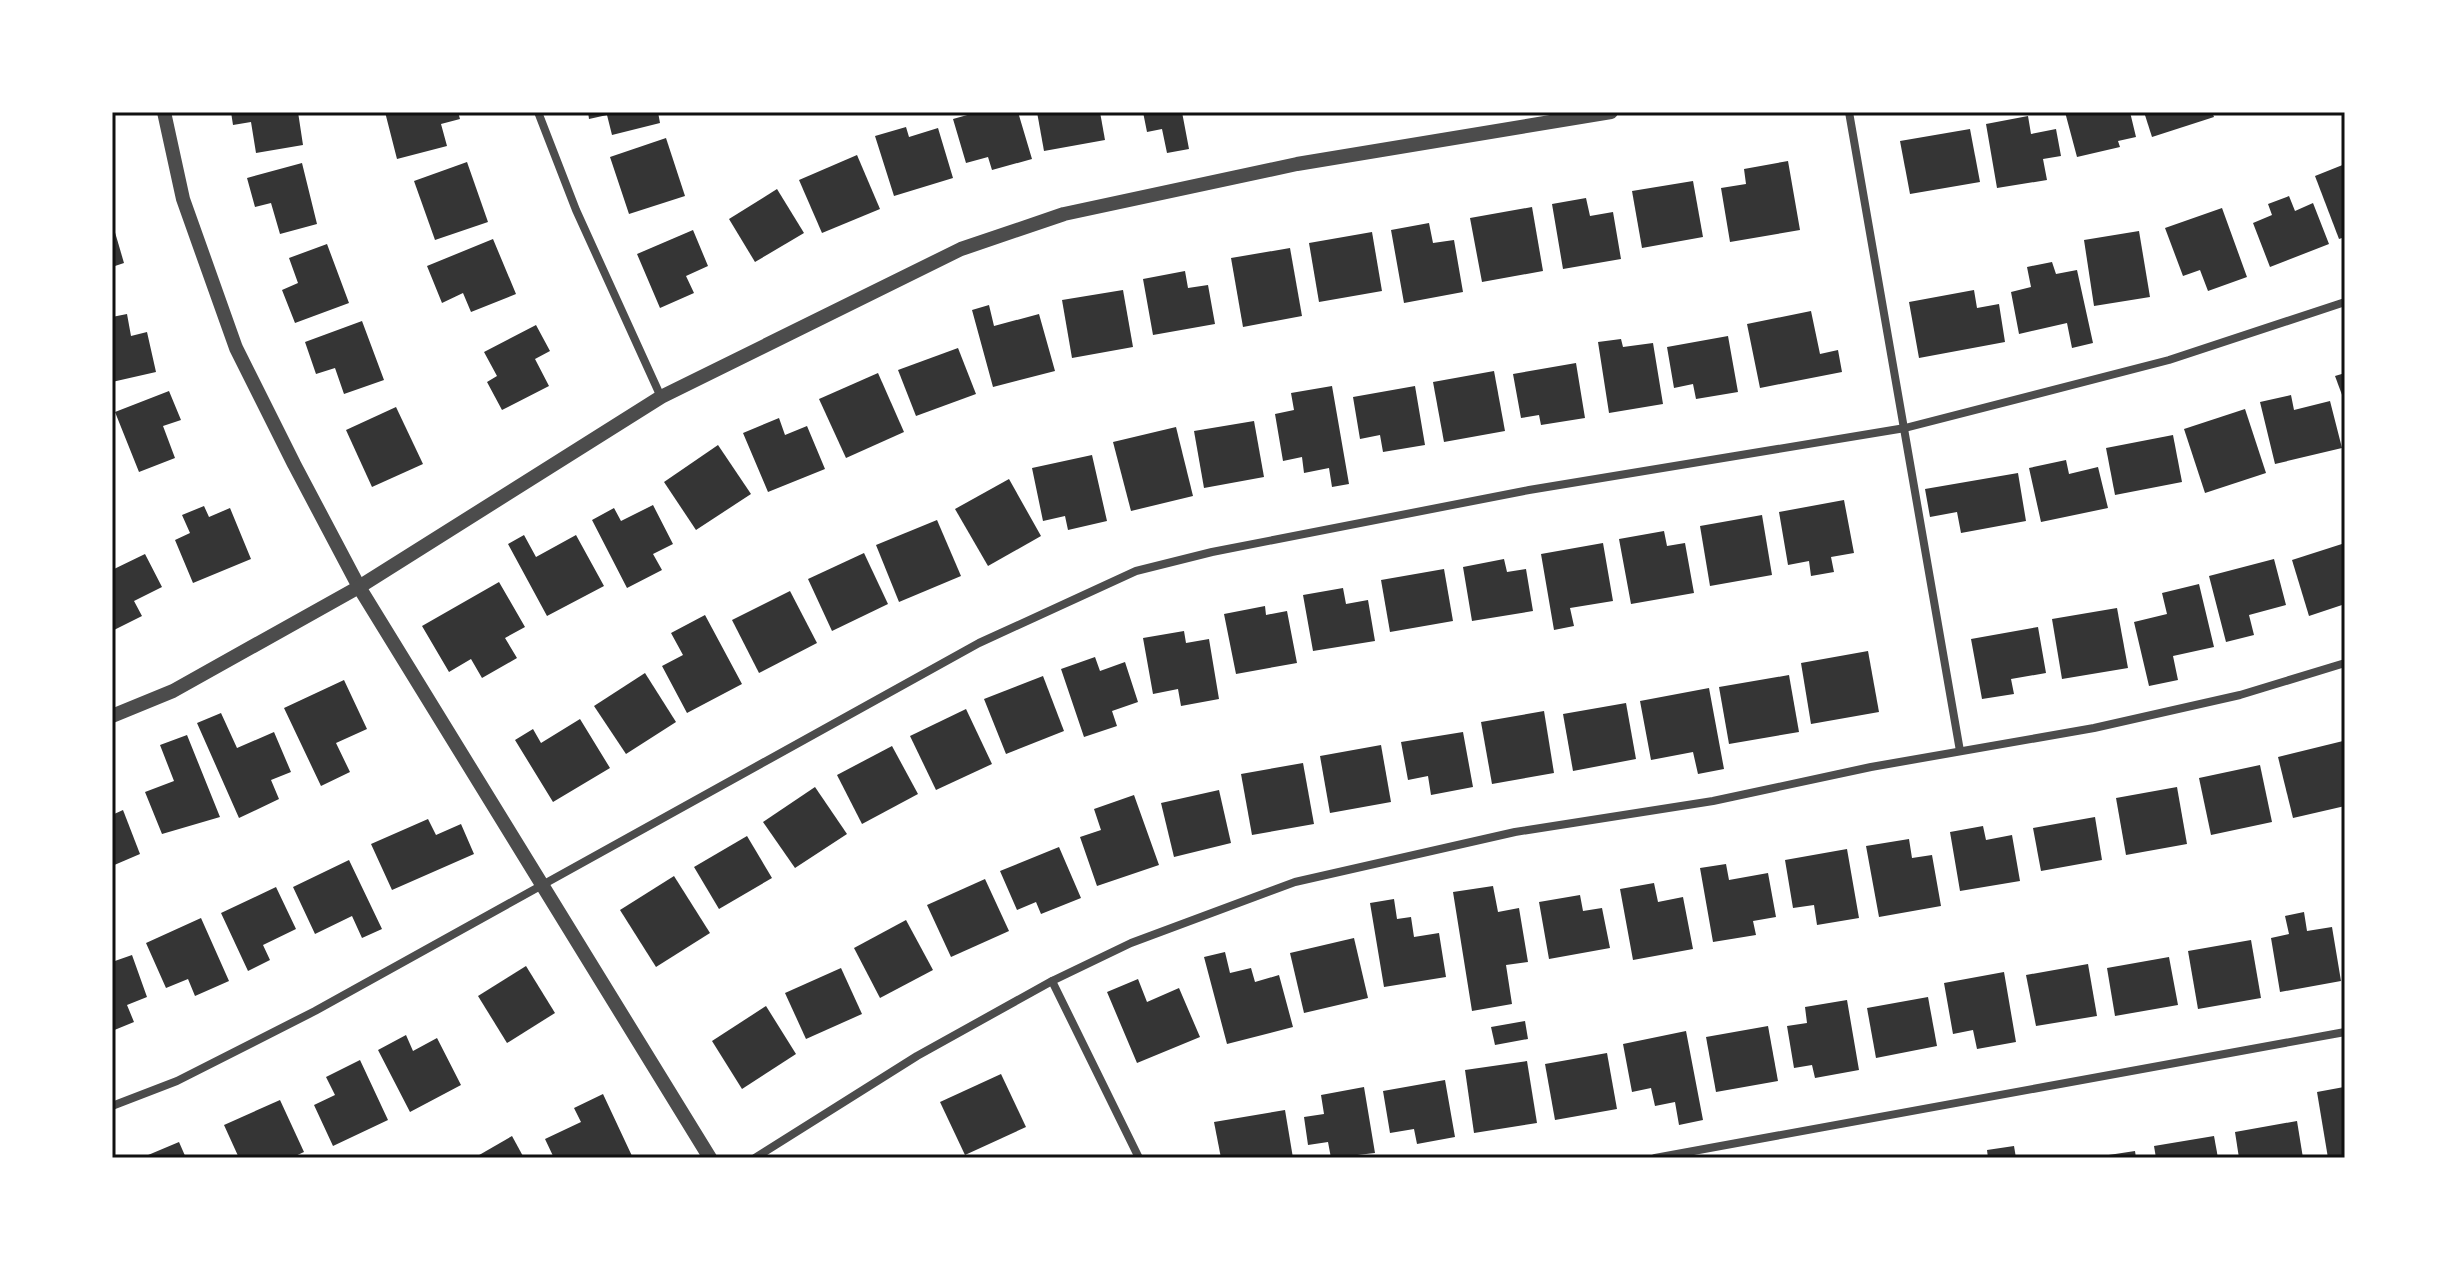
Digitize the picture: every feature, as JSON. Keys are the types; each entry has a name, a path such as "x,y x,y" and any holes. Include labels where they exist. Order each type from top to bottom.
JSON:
{"street":[{"path":"164,112 183,199 236,348 359,587 710,1158"},
{"path":"538,112 576,210 661,397"},
{"path":"112,716 173,691 359,587 661,397 961,249 1064,214 1297,164 1611,112"},
{"path":"1849,112 1960,751"},
{"path":"112,1106 177,1081 288,1025 542,889 979,643 1136,571 1212,552 1529,490 1905,428 2169,360 2345,302"},
{"path":"755,1158 917,1056 1052,981 1131,943 1295,882 1515,832 1713,801 2226,699 2345,663"},
{"path":"1052,981 1139,1158"},
{"path":"1655,1158 2345,1032"}],"building":[{"path":"231,112 298,112 303,145 256,153 251,122 233,125"},
{"path":"385,112 458,112 460,119 441,124 447,146 397,159"},
{"path":"588,112 658,112 660,123 612,135 607,115 589,119"},
{"path":"978,112 1018,112 1032,159 992,170 988,157 966,163 953,119"},
{"path":"1037,112 1100,112 1105,140 1044,151"},
{"path":"1143,112 1182,112 1189,149 1167,153 1162,129 1147,132"},
{"path":"2065,112 2130,112 2136,137 2118,141 2120,147 2077,157"},
{"path":"2144,112 2212,112 2214,117 2152,137"},
{"path":"2028,116 2031,134 2056,129 2061,156 2043,159 2047,180 1997,188 1986,124"},
{"path":"906,127 909,137 938,128 953,178 894,196 875,136"},
{"path":"1970,129 1980,182 1910,194 1900,141"},
{"path":"666,138 685,196 629,214 610,157"},
{"path":"857,155 880,209 822,233 799,180"},
{"path":"1788,161 1800,230 1730,242 1721,188 1746,184 1744,169"},
{"path":"467,162 488,222 435,240 414,181"},
{"path":"302,163 317,224 280,234 271,203 255,207 247,178"},
{"path":"2345,164 2345,237 2339,239 2315,176"},
{"path":"1693,181 1703,237 1642,248 1632,191"},
{"path":"777,189 804,233 755,262 729,219"},
{"path":"2289,196 2295,211 2313,203 2329,244 2270,267 2253,223 2272,215 2268,204"},
{"path":"1586,198 1590,216 1613,212 1621,259 1563,269 1552,204"},
{"path":"1532,207 1543,271 1482,282 1470,218"},
{"path":"2222,208 2247,277 2208,291 2200,270 2183,276 2165,228"},
{"path":"112,222 124,263 112,267"},
{"path":"1429,223 1433,243 1454,240 1463,292 1404,303 1391,230"},
{"path":"693,230 708,266 686,276 694,293 660,308 637,254"},
{"path":"2139,231 2150,297 2094,306 2084,240"},
{"path":"1372,232 1382,291 1319,302 1309,243"},
{"path":"493,239 516,294 471,312 463,293 442,303 427,266"},
{"path":"327,244 349,303 295,323 282,290 298,283 289,258"},
{"path":"1290,248 1302,316 1243,327 1231,258"},
{"path":"2052,262 2056,274 2077,270 2093,343 2072,348 2067,323 2019,334 2011,292 2031,287 2027,267"},
{"path":"1185,271 1188,288 1208,285 1215,324 1153,335 1143,279"},
{"path":"1123,290 1133,347 1072,358 1062,300"},
{"path":"1974,290 1977,308 1999,304 2005,342 1919,358 1909,302"},
{"path":"989,305 994,326 1039,314 1055,371 993,387 972,310"},
{"path":"1811,311 1820,354 1838,350 1842,372 1760,388 1747,324"},
{"path":"127,314 131,336 147,332 156,372 112,382 112,317"},
{"path":"362,321 384,380 344,394 335,368 316,374 305,342"},
{"path":"536,325 550,351 535,359 549,386 502,410 487,382 497,376 484,352"},
{"path":"1728,336 1738,392 1696,399 1693,384 1674,388 1667,347"},
{"path":"1621,339 1623,347 1653,343 1663,404 1609,413 1598,342"},
{"path":"958,348 976,394 916,416 898,370"},
{"path":"1576,363 1585,418 1541,425 1539,415 1521,418 1513,374"},
{"path":"1494,371 1505,431 1444,442 1433,382"},
{"path":"878,373 904,432 846,458 819,399"},
{"path":"2345,373 2345,403 2335,376"},
{"path":"1332,386 1349,484 1332,487 1329,468 1304,473 1302,457 1283,461 1275,414 1294,410 1291,393"},
{"path":"1415,386 1425,445 1383,452 1380,435 1360,439 1353,397"},
{"path":"169,391 181,420 163,426 175,458 139,472 115,412"},
{"path":"2291,395 2294,410 2330,401 2342,448 2275,464 2260,402"},
{"path":"396,407 423,464 372,487 346,430"},
{"path":"2245,409 2266,473 2205,493 2184,429"},
{"path":"779,418 785,435 807,426 825,469 768,492 743,433"},
{"path":"1254,421 1264,477 1204,488 1194,431"},
{"path":"1176,427 1193,496 1131,511 1113,442"},
{"path":"2173,435 2182,482 2115,495 2106,448"},
{"path":"718,445 751,494 696,530 664,482"},
{"path":"1092,455 1107,521 1068,530 1065,516 1043,521 1032,468"},
{"path":"2066,460 2069,474 2098,467 2108,508 2041,522 2029,468"},
{"path":"2018,473 2026,521 1961,533 1957,512 1930,517 1925,489"},
{"path":"1009,479 1041,536 988,566 955,509"},
{"path":"1844,500 1854,553 1831,557 1834,572 1811,576 1809,561 1788,565 1779,512"},
{"path":"653,505 673,544 653,554 662,570 627,588 592,520 614,508 621,521"},
{"path":"204,506 209,517 230,508 251,559 193,583 175,540 190,533 182,515"},
{"path":"1762,515 1772,575 1710,586 1700,526"},
{"path":"937,520 961,576 899,602 876,545"},
{"path":"1664,531 1667,546 1685,543 1694,593 1631,604 1619,539"},
{"path":"524,535 536,557 576,535 604,586 547,616 508,544"},
{"path":"1603,543 1613,601 1570,608 1574,626 1554,630 1541,554"},
{"path":"2345,543 2345,604 2309,616 2292,560"},
{"path":"864,553 888,604 832,631 808,579"},
{"path":"145,554 162,587 134,601 142,616 112,631 112,570"},
{"path":"1504,559 1507,572 1526,569 1533,611 1472,621 1463,567"},
{"path":"2274,559 2286,605 2249,615 2254,635 2226,642 2209,576"},
{"path":"1444,569 1453,621 1390,632 1381,580"},
{"path":"499,582 525,627 505,638 517,658 482,678 471,659 449,672 422,626"},
{"path":"2199,584 2214,647 2173,656 2178,680 2149,686 2134,622 2167,614 2162,593"},
{"path":"1343,588 1346,604 1368,600 1375,641 1313,651 1303,595"},
{"path":"790,591 817,643 759,673 732,620"},
{"path":"1265,606 1266,615 1287,611 1297,663 1236,674 1224,614"},
{"path":"2117,608 2128,668 2062,679 2052,619"},
{"path":"705,615 742,684 687,713 662,666 683,655 671,633"},
{"path":"2038,627 2046,673 2011,679 2014,694 1982,699 1971,639"},
{"path":"1184,631 1186,643 1209,639 1219,699 1181,706 1178,689 1153,694 1143,638"},
{"path":"1868,651 1879,712 1811,724 1801,663"},
{"path":"1095,657 1100,671 1125,662 1138,702 1112,711 1117,726 1084,737 1061,669"},
{"path":"645,673 676,722 626,754 594,706"},
{"path":"1789,675 1799,732 1729,744 1719,687"},
{"path":"1043,676 1064,731 1006,754 984,699"},
{"path":"344,680 367,729 336,743 350,772 321,786 284,708"},
{"path":"1709,688 1724,769 1698,774 1693,752 1651,760 1640,701"},
{"path":"1626,703 1636,759 1573,771 1563,714"},
{"path":"966,709 992,764 936,790 910,736"},
{"path":"1544,711 1554,773 1492,784 1481,722"},
{"path":"221,713 237,748 274,732 291,772 271,780 279,799 239,818 197,723"},
{"path":"580,719 610,768 553,802 515,740 533,729 541,743"},
{"path":"1463,732 1473,787 1431,795 1428,776 1408,780 1401,742"},
{"path":"187,735 220,817 162,834 145,792 174,781 160,745"},
{"path":"2343,741 2345,806 2293,818 2278,757"},
{"path":"1381,745 1391,802 1330,813 1320,756"},
{"path":"892,746 918,794 862,824 837,775"},
{"path":"1303,763 1314,824 1252,835 1241,774"},
{"path":"2260,765 2272,822 2211,835 2199,778"},
{"path":"815,787 847,834 795,868 763,822"},
{"path":"2177,787 2187,844 2126,855 2116,798"},
{"path":"1219,790 1231,843 1174,857 1161,803"},
{"path":"1134,795 1159,865 1097,886 1080,837 1101,830 1094,809"},
{"path":"123,810 140,854 112,866 112,815"},
{"path":"2095,817 2102,860 2041,871 2033,828"},
{"path":"428,819 436,835 461,824 474,854 392,890 371,844"},
{"path":"1983,826 1986,840 2012,835 2020,881 1960,891 1950,832"},
{"path":"747,836 772,878 719,909 694,867"},
{"path":"1909,839 1912,858 1932,855 1941,906 1879,917 1866,846"},
{"path":"1059,847 1081,898 1041,914 1036,902 1017,910 1000,871"},
{"path":"1847,849 1859,918 1817,925 1814,905 1793,908 1785,860"},
{"path":"349,860 382,929 362,938 352,916 315,934 293,887"},
{"path":"1726,864 1729,880 1768,873 1776,917 1753,921 1756,935 1713,942 1700,868"},
{"path":"674,876 710,933 656,967 620,910"},
{"path":"985,879 1009,931 951,957 927,905"},
{"path":"1654,883 1658,902 1683,897 1693,949 1633,960 1620,889"},
{"path":"1493,886 1498,912 1519,908 1528,962 1506,965 1512,1004 1472,1011 1453,892"},
{"path":"276,887 296,929 263,945 270,960 248,971 221,913"},
{"path":"1580,895 1583,911 1602,908 1610,948 1549,959 1539,902"},
{"path":"1394,899 1397,919 1411,917 1414,937 1439,933 1446,977 1384,987 1370,903"},
{"path":"2304,912 2307,931 2332,927 2341,981 2280,992 2271,938 2289,934 2285,916"},
{"path":"201,918 229,981 195,996 188,979 166,988 146,943"},
{"path":"906,920 933,970 880,998 854,948"},
{"path":"1354,938 1368,998 1304,1013 1290,953"},
{"path":"2251,940 2261,998 2198,1009 2188,951"},
{"path":"1225,952 1230,973 1251,968 1255,982 1279,975 1293,1027 1227,1044 1204,957"},
{"path":"132,955 147,997 127,1005 134,1022 112,1031 112,962"},
{"path":"2169,957 2178,1005 2115,1016 2107,968"},
{"path":"2088,964 2097,1016 2036,1026 2026,975"},
{"path":"526,966 555,1013 507,1043 478,996"},
{"path":"841,968 862,1014 806,1039 785,993"},
{"path":"2004,972 2016,1042 1977,1049 1973,1030 1953,1034 1944,983"},
{"path":"1138,979 1147,1002 1179,988 1200,1037 1137,1063 1107,992"},
{"path":"1928,997 1937,1046 1876,1058 1867,1008"},
{"path":"1847,1000 1859,1070 1815,1078 1812,1065 1794,1068 1787,1026 1807,1023 1805,1007"},
{"path":"766,1006 796,1054 742,1089 712,1041"},
{"path":"1525,1021 1528,1039 1495,1045 1491,1027"},
{"path":"1768,1026 1778,1081 1716,1092 1706,1037"},
{"path":"1686,1031 1703,1120 1679,1125 1675,1102 1655,1106 1651,1088 1632,1092 1623,1044"},
{"path":"406,1035 413,1051 437,1038 461,1085 410,1112 378,1050"},
{"path":"1607,1053 1617,1109 1555,1120 1545,1064"},
{"path":"360,1060 388,1120 333,1146 314,1105 335,1095 326,1077"},
{"path":"1527,1061 1537,1123 1474,1133 1465,1070"},
{"path":"1001,1074 1026,1127 965,1155 940,1102"},
{"path":"1445,1080 1455,1137 1417,1144 1414,1129 1390,1133 1383,1091"},
{"path":"1364,1087 1375,1153 1331,1158 1328,1142 1308,1145 1304,1117 1324,1114 1321,1095"},
{"path":"2344,1087 2345,1158 2328,1158 2317,1092"},
{"path":"603,1094 632,1156 554,1158 545,1139 581,1122 574,1108"},
{"path":"280,1100 304,1152 291,1158 239,1158 224,1125"},
{"path":"1285,1110 1293,1158 1221,1158 1214,1122"},
{"path":"2297,1121 2303,1158 2239,1158 2235,1132"},
{"path":"512,1136 524,1158 474,1158"},
{"path":"2214,1136 2218,1158 2156,1158 2154,1146"},
{"path":"179,1142 186,1158 141,1158"},
{"path":"2014,1146 2016,1158 1988,1158 1987,1150"},
{"path":"2135,1151 2136,1158 2102,1158 2102,1156"}]}
